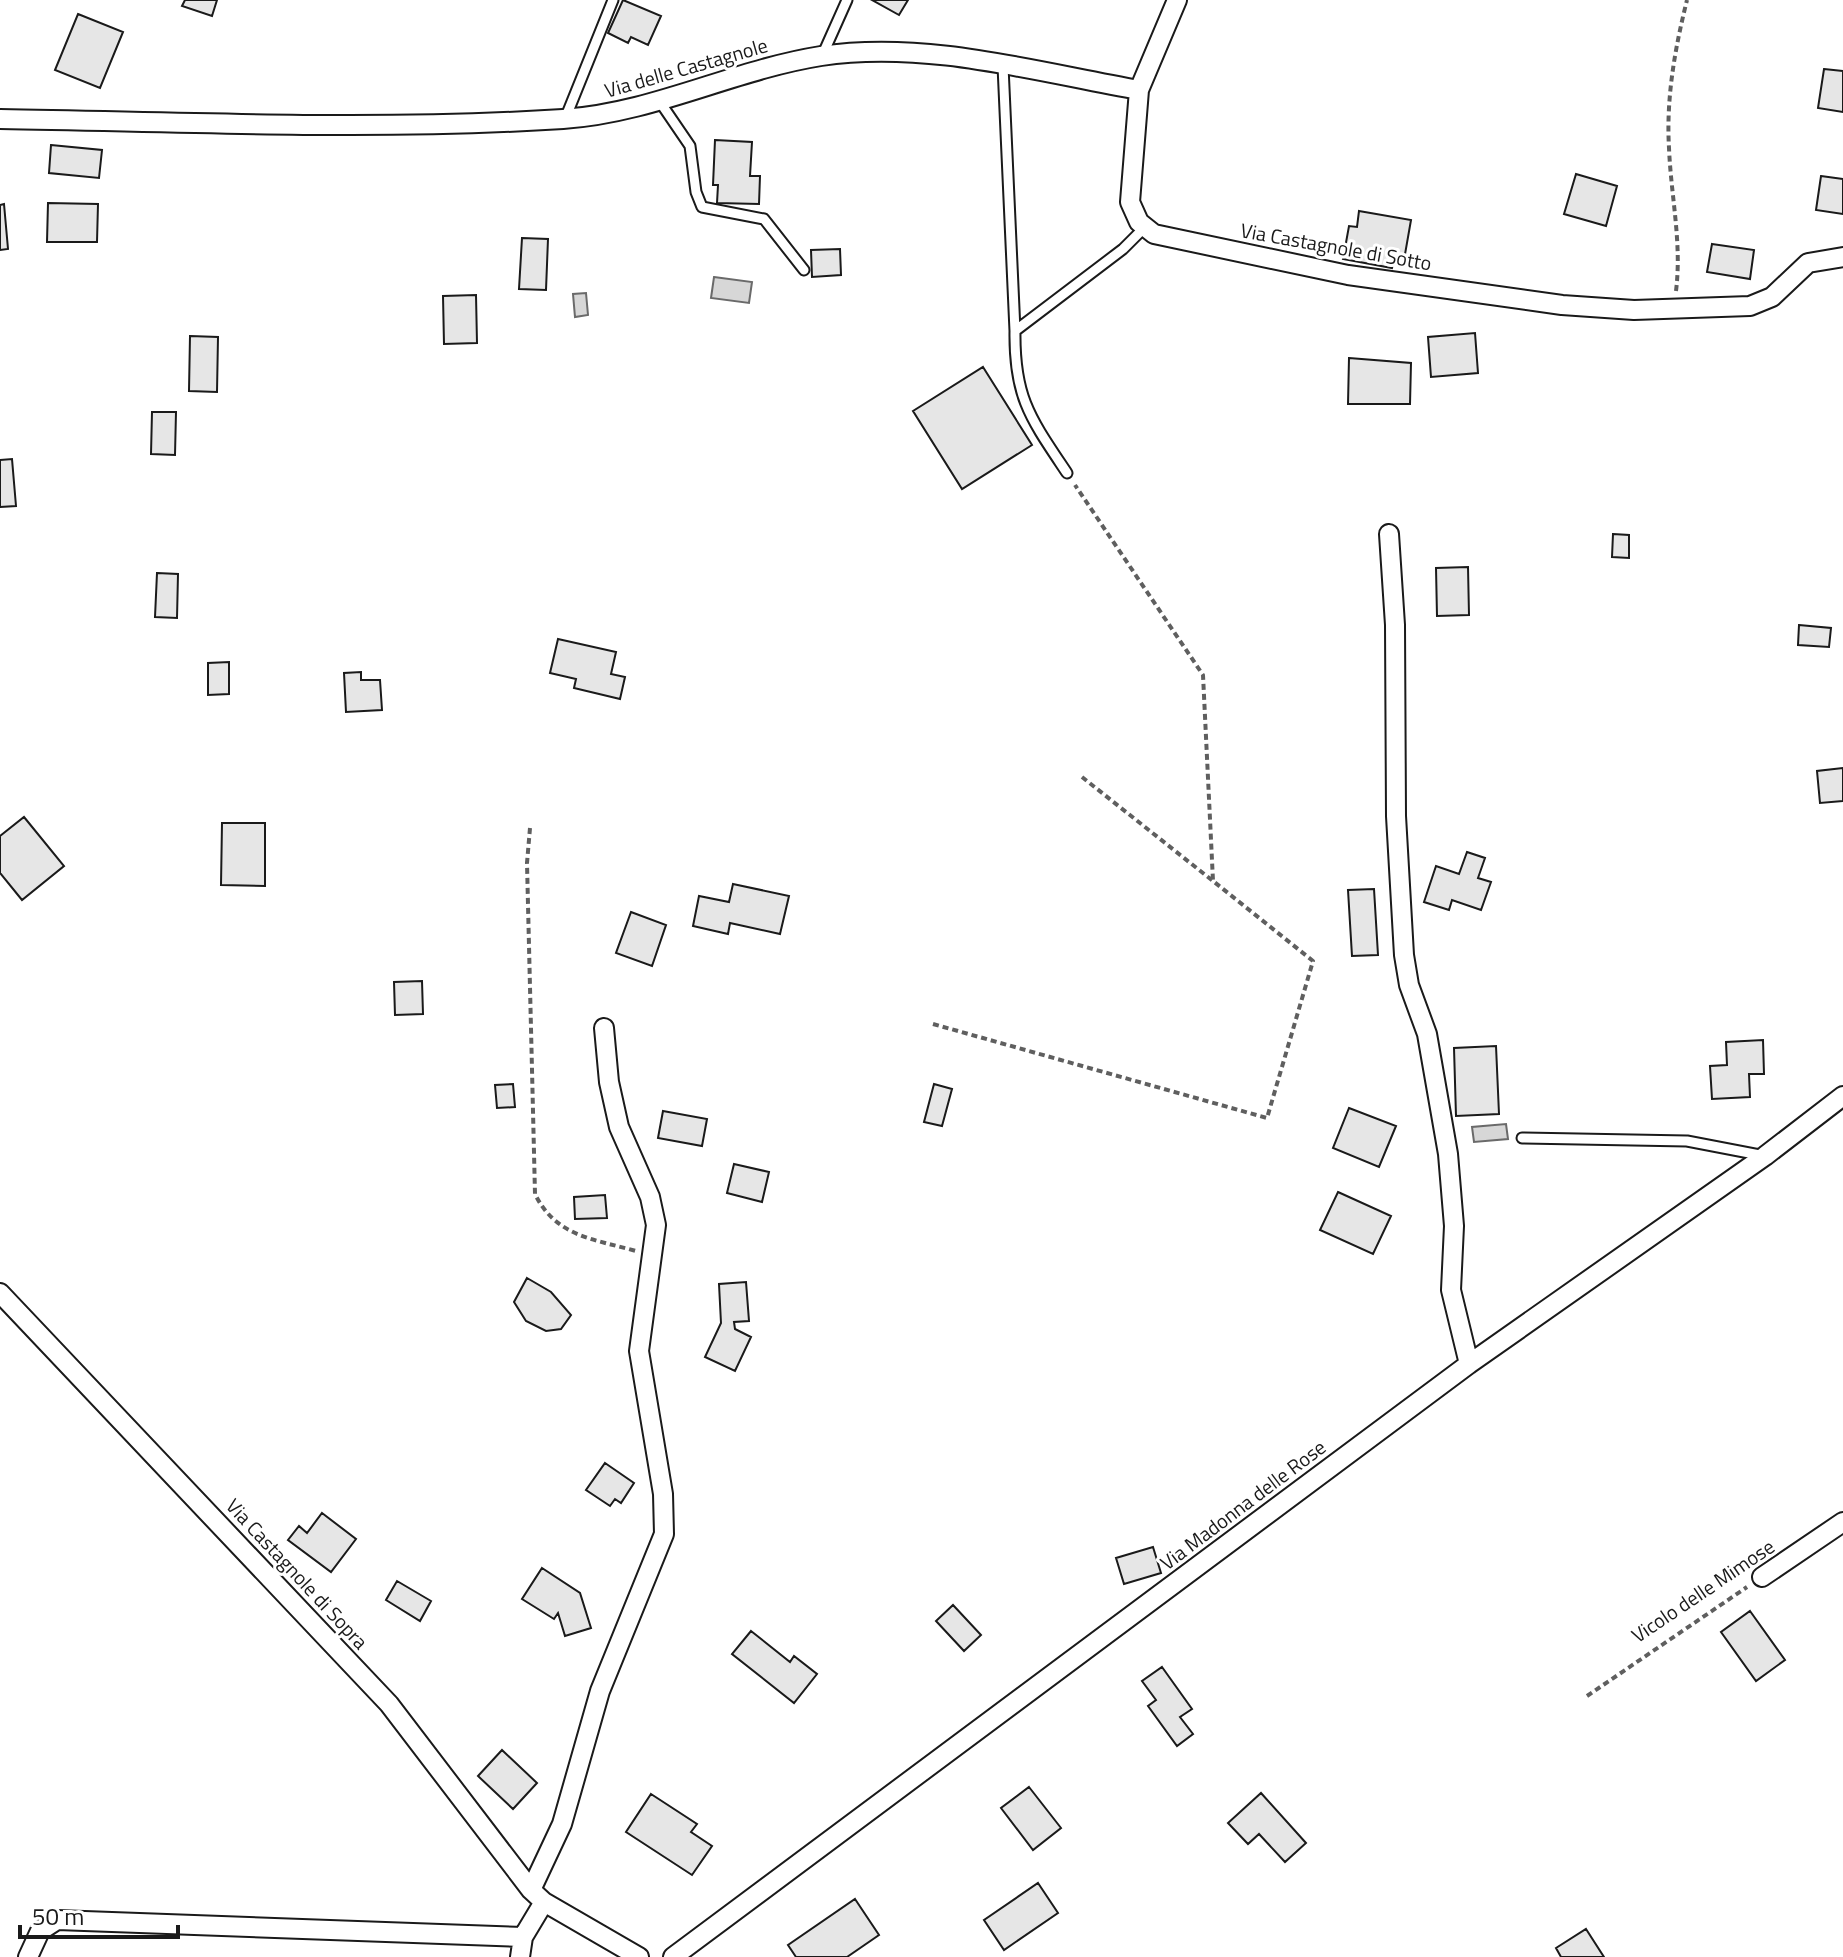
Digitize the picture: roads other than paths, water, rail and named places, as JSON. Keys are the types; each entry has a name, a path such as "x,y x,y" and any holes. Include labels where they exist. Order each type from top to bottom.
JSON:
{"street":[{"path":"1144,228 1135,215 1130,195 1139,90 1177,0"},
{"name":"Via delle Castagnole","path":"0,119 306,124 565,119 627,111 781,65 822,56 896,52 1003,66 1139,90"},
{"name":"Via Castagnole di Sotto","path":"1144,228 1175,240 1348,275 1562,305 1666,310 1760,303 1778,292 1801,266 1822,258 1843,257"},
{"path":"1389,534 1395,625 1396,816 1404,955 1409,985 1427,1034 1448,1154 1454,1226 1451,1290 1469,1364"},
{"path":"520,1957 523,1937 562,1824 600,1691 664,1534 663,1494 639,1351 656,1225 650,1197 619,1127 609,1082 604,1028"},
{"name":"Via Madonna delle Rose","path":"673,1957 1469,1364 1765,1156 1843,1096"},
{"name":"Via Castagnole di Sopra","path":"0,1293 389,1704 538,1896"},
{"name":"Vicolo delle Mimose","path":"1762,1577 1843,1522"},
{"path":"538,1896 639,1957"},
{"path":"28,1957 40,1931 57,1920 523,1937"}],"lane":[{"path":"565,119 613,0"},
{"path":"822,56 847,0"},
{"path":"1003,66 1015,363 1021,397 1067,473"},
{"path":"660,102 690,146 696,192 702,207 764,219 804,270"},
{"path":"1015,331 1123,249 1144,228"},
{"path":"1522,1138 1687,1141 1765,1156"}]}
